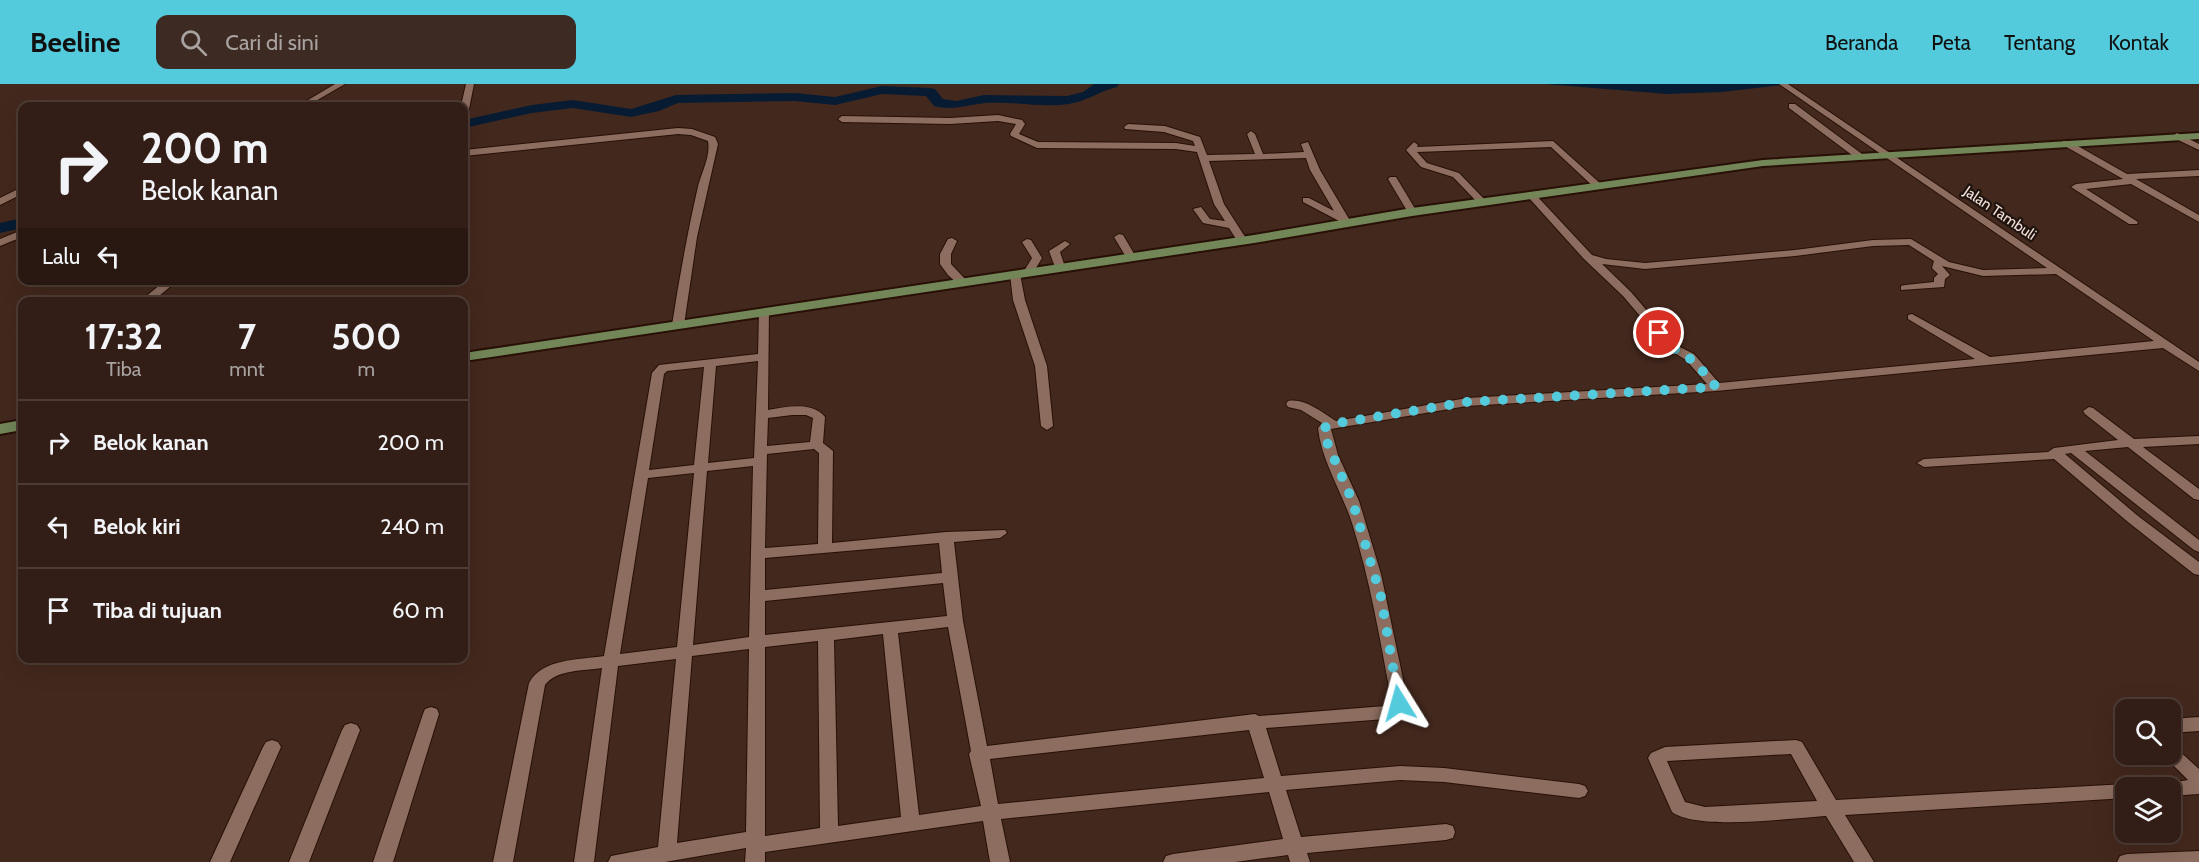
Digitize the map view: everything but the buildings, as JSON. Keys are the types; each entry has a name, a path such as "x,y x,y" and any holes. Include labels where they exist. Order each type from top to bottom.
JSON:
{"main road":[{"path":"468,356 1242,240 1345,222 1763,163 2199,135"},
{"path":"0,429 18,425"}],"street":[{"path":"309,102 341,84"},
{"path":"466,102 470,84"},
{"name":"Jalan Tambuli","path":"1784,85 2199,367"},
{"path":"1792,106 1859,156"},
{"path":"842,119 950,121 998,118 1019,122 1021,124 1014,134 1037,145 1176,146 1202,154 1309,155"},
{"path":"1128,127 1155,128 1197,139 1219,204 1242,240"},
{"path":"468,153 678,131 692,132 712,139 715,146 706,171 687,259 678,325"},
{"path":"1251,134 1260,156"},
{"path":"2177,136 2199,147"},
{"path":"2066,143 2199,219"},
{"path":"1305,144 1345,222"},
{"path":"1483,203 1456,175 1424,165 1413,147 1553,144 1599,187"},
{"path":"2133,222 2076,187 2130,179 2199,173"},
{"path":"1393,179 1412,212"},
{"path":"0,190 18,190"},
{"path":"0,202 18,192"},
{"path":"1532,196 1627,294 1672,347 1690,357 1716,387"},
{"path":"1306,200 1345,222"},
{"path":"2178,207 2199,207"},
{"path":"1198,208 1207,221 1232,225"},
{"path":"0,243 18,236"},
{"path":"1119,237 1131,257"},
{"path":"952,241 944,259 951,274 962,282"},
{"path":"1027,242 1036,258 1029,271"},
{"path":"1588,256 1605,262 1646,266 1795,253 1873,243 1911,242 1940,262 1990,274 2058,271"},
{"path":"1060,267 1054,251 1065,243"},
{"path":"1905,288 1940,285 1940,278 1945,275 1936,266 1940,262"},
{"path":"1015,274 1019,300 1041,366 1047,426"},
{"path":"151,297 166,285"},
{"path":"755,848 758,554 765,312"},
{"path":"1912,317 1986,360"},
{"path":"978,754 1145,732 1255,721 1386,712 1397,708 1399,703 1381,597 1352,500 1324,433 1324,428 1332,424 1467,402 1716,387 2164,344"},
{"path":"584,862 611,661 657,373 663,368 764,357"},
{"path":"667,853 711,363"},
{"path":"1292,404 1305,407 1332,424"},
{"path":"762,415 802,411 817,414 819,417 816,445"},
{"path":"2089,411 2199,496"},
{"path":"2199,440 2054,452 2133,519 2199,570"},
{"path":"641,475 701,468 816,445 826,451 825,548"},
{"path":"2074,449 2199,547"},
{"path":"1924,464 2057,455"},
{"path":"758,554 1000,533"},
{"path":"946,537 954,621 999,862"},
{"path":"758,596 950,577"},
{"path":"503,862 540,677 560,668 611,661 757,642 954,621"},
{"path":"890,628 911,824"},
{"path":"826,634 829,835"},
{"path":"383,862 431,714"},
{"path":"1255,721 1298,854"},
{"path":"2181,725 2199,724"},
{"path":"299,862 351,730"},
{"path":"220,862 272,747"},
{"path":"1864,862 1833,809 1796,747 1665,754 1657,758 1672,798 1678,807 1684,812 1705,815 1833,809 2115,792"},
{"path":"2181,763 2199,780"},
{"path":"618,862 667,853 755,848 829,835 989,813 1400,773 1444,774 1579,791"},
{"path":"2181,788 2199,787"},
{"path":"1173,862 1298,854 1446,832"},
{"path":"2127,862 2199,859"}],"water":[{"path":"1545,84 1791,84 1722,92 1667,94"}],"waterway":[{"path":"468,123 532,109 573,104 631,113 654,108 676,99 795,97 835,101 882,90 930,92 939,103 956,105 984,99 1067,100 1088,95 1098,87 1112,84"},
{"path":"0,228 18,224"}],"route":[{"path":"1399,703 1400,698 1381,597 1352,500 1326,440 1324,428 1332,424 1467,402 1716,387 1690,357 1672,347 1659,333"}]}
